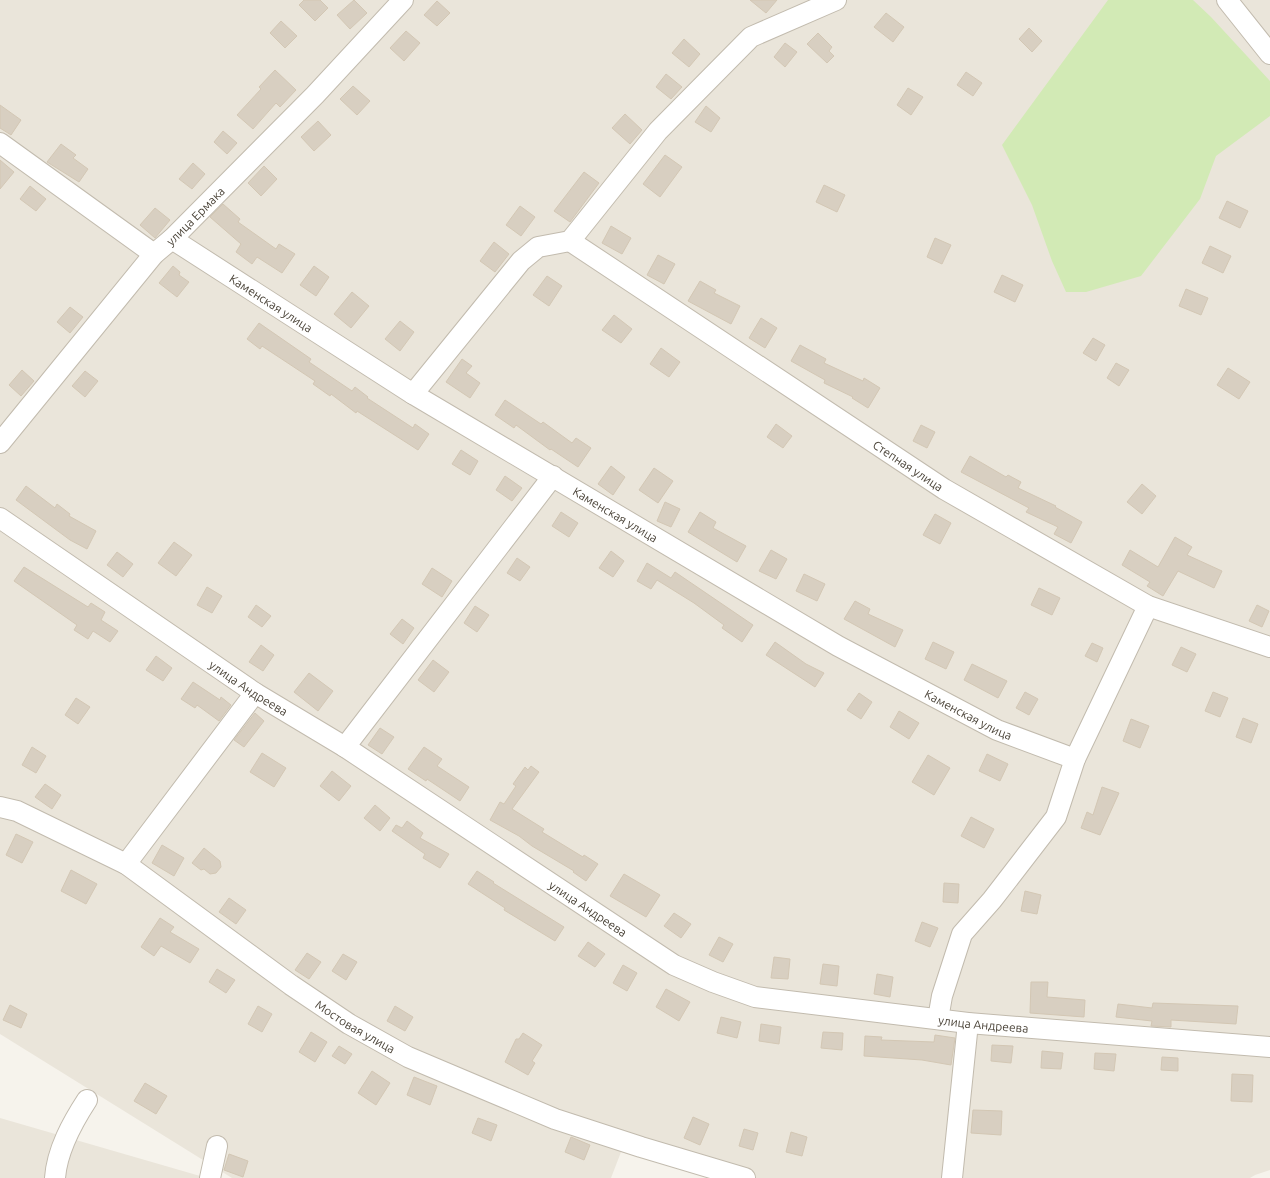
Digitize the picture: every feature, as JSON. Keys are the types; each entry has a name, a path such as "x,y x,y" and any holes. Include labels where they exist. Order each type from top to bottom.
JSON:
{"street":[{"name":"улица Ермака","path":"0,443 154,254 172,239 314,95 403,0"},
{"path":"413,394 521,261 538,247 570,241 658,131 751,37 836,0"},
{"path":"1226,0 1270,54"},
{"path":"0,143 154,254"},
{"name":"Каменская улица","path":"172,239 413,394 838,646 997,730 1075,759"},
{"name":"Степная улица","path":"570,241 944,489 1148,606 1270,647"},
{"path":"345,747 553,476"},
{"name":"улица Андреева","path":"0,518 255,693 345,747 674,965 713,982 756,997 878,1013 968,1023 1270,1047"},
{"path":"938,1019 942,996 962,934 992,900 1056,817 1075,759 1148,606"},
{"path":"126,864 255,693"},
{"name":"Мостовая улица","path":"0,807 18,811 126,864 291,985 348,1024 408,1057 555,1118 641,1147 745,1178"},
{"path":"952,1178 968,1023"},
{"path":"55,1178 56,1164 66,1138 73,1122 87,1100"},
{"path":"210,1178 217,1146"}],"shaded area":[{"path":"0,0 1270,0 1270,1170 1250,1178 723,1178 621,1152 611,1178 232,1178 0,1034"},
{"path":"0,1118 207,1178 0,1178"}],"green space":[{"path":"1108,0 1193,0 1270,81 1270,116 1216,156 1200,199 1141,276 1086,292 1066,292 1052,261 1032,205 1002,145"}],"building":[{"path":"304,0 320,0 328,8 315,21 299,5"},
{"path":"354,0 367,13 350,29 337,15"},
{"path":"750,0 777,0 766,13"},
{"path":"437,1 450,13 437,26 424,15"},
{"path":"886,13 904,27 893,42 874,27"},
{"path":"281,21 297,36 285,48 270,33"},
{"path":"1029,28 1042,41 1032,52 1019,39"},
{"path":"406,31 420,43 404,61 390,48"},
{"path":"818,33 832,47 829,51 834,56 827,63 807,44"},
{"path":"684,39 700,54 689,67 672,53"},
{"path":"785,43 797,52 785,67 774,57"},
{"path":"275,70 296,90 280,107 276,103 253,129 237,115 261,89 259,87"},
{"path":"966,72 982,83 973,96 957,85"},
{"path":"666,74 682,87 671,99 656,87"},
{"path":"353,86 370,101 357,115 340,99"},
{"path":"908,88 923,97 911,115 897,105"},
{"path":"0,105 21,120 11,135 0,128"},
{"path":"706,106 720,118 711,132 695,122"},
{"path":"625,114 642,130 630,144 612,128"},
{"path":"318,121 331,135 314,151 301,137"},
{"path":"223,131 237,143 227,154 214,142"},
{"path":"61,144 76,155 73,158 88,169 79,182 47,162"},
{"path":"665,155 682,167 660,197 643,184"},
{"path":"0,160 14,172 0,189"},
{"path":"193,163 205,174 192,189 179,179"},
{"path":"264,166 277,179 261,196 248,183"},
{"path":"584,172 599,183 570,222 554,211"},
{"path":"824,185 845,195 837,212 816,202"},
{"path":"30,186 46,199 36,211 20,199"},
{"path":"1227,201 1248,211 1240,228 1219,218"},
{"path":"223,204 240,219 238,222 276,249 279,244 295,254 282,273 257,257 252,264 236,252 241,244 210,217"},
{"path":"520,206 535,217 521,236 506,225"},
{"path":"155,208 170,220 155,238 140,225"},
{"path":"611,226 631,238 622,254 602,243"},
{"path":"935,238 951,245 942,264 927,257"},
{"path":"494,242 509,254 495,272 480,261"},
{"path":"1210,246 1231,256 1223,273 1202,263"},
{"path":"658,255 675,264 664,284 647,275"},
{"path":"173,266 180,272 179,275 189,282 177,297 159,283"},
{"path":"314,266 329,277 316,296 300,285"},
{"path":"1002,275 1023,285 1015,302 994,292"},
{"path":"547,276 562,286 549,306 533,295"},
{"path":"700,281 716,290 714,293 740,306 731,324 688,301"},
{"path":"1186,289 1208,298 1201,315 1179,306"},
{"path":"352,292 369,306 351,328 334,314"},
{"path":"70,307 83,317 70,333 57,322"},
{"path":"614,315 632,329 621,343 602,330"},
{"path":"761,318 777,328 765,348 749,338"},
{"path":"400,321 414,332 400,351 385,339"},
{"path":"259,323 311,359 309,362 352,391 355,387 367,398 413,428 415,424 429,434 418,450 357,411 356,413 331,394 330,396 313,384 315,381 262,346 260,349 247,339"},
{"path":"1093,338 1105,345 1096,361 1083,353"},
{"path":"800,345 826,359 824,363 863,381 864,378 880,388 868,408 853,397 824,383 825,380 791,361"},
{"path":"661,348 680,362 669,377 650,364"},
{"path":"462,359 472,366 466,373 480,383 470,398 446,382"},
{"path":"1116,363 1129,370 1119,386 1107,378"},
{"path":"1228,368 1250,382 1239,399 1217,385"},
{"path":"22,370 34,381 21,396 9,385"},
{"path":"85,371 98,381 85,397 72,386"},
{"path":"505,400 541,424 543,422 572,443 576,438 591,448 578,467 550,450 516,425 514,428 495,415"},
{"path":"776,424 792,436 783,448 767,437"},
{"path":"921,425 935,432 927,448 913,441"},
{"path":"461,450 478,461 470,475 452,464"},
{"path":"970,456 1006,477 1008,475 1021,482 1018,488 1056,506 1082,522 1071,543 1054,534 1058,527 1026,512 1029,508 961,472"},
{"path":"611,466 625,477 613,495 598,484"},
{"path":"654,468 673,481 658,503 639,490"},
{"path":"505,476 522,488 512,501 496,490"},
{"path":"1142,484 1156,496 1142,514 1127,502"},
{"path":"26,486 55,508 57,504 70,514 69,516 96,531 87,549 70,540 16,500"},
{"path":"665,502 680,509 671,527 657,521"},
{"path":"561,512 578,523 569,537 552,526"},
{"path":"700,512 716,522 713,528 746,546 737,562 688,532"},
{"path":"935,514 951,523 940,544 923,535"},
{"path":"1175,537 1192,547 1187,555 1222,571 1214,588 1178,571 1163,596 1147,586 1150,582 1122,565 1130,550 1158,567"},
{"path":"174,542 192,555 176,576 158,563"},
{"path":"771,550 787,559 776,579 759,571"},
{"path":"611,551 624,561 613,577 599,568"},
{"path":"117,552 133,564 123,577 107,565"},
{"path":"517,558 530,567 520,581 507,573"},
{"path":"647,563 671,578 675,572 753,625 742,642 722,628 724,625 694,603 657,580 651,589 637,581"},
{"path":"24,567 88,607 91,603 105,612 101,620 118,631 110,642 93,631 88,639 74,630 77,625 14,581"},
{"path":"432,568 452,581 442,597 422,584"},
{"path":"804,574 825,584 817,601 796,591"},
{"path":"207,587 222,596 212,613 197,605"},
{"path":"1039,588 1060,598 1052,615 1031,605"},
{"path":"855,601 870,609 868,614 903,630 895,647 844,619"},
{"path":"256,605 271,616 262,627 248,617"},
{"path":"1257,605 1269,611 1262,627 1249,621"},
{"path":"475,606 489,615 477,632 464,623"},
{"path":"402,619 414,628 403,644 390,634"},
{"path":"775,642 806,664 824,673 815,687 766,655"},
{"path":"933,642 954,652 946,669 925,659"},
{"path":"1092,643 1103,648 1097,662 1085,656"},
{"path":"261,645 274,655 263,671 249,662"},
{"path":"1181,647 1196,654 1187,672 1172,665"},
{"path":"156,656 172,668 163,681 146,670"},
{"path":"433,660 449,672 434,692 418,680"},
{"path":"972,664 1007,681 998,698 964,680"},
{"path":"309,673 333,691 318,711 294,692"},
{"path":"193,682 220,700 221,697 231,705 219,721 197,705 195,708 181,699"},
{"path":"1025,692 1038,699 1029,715 1016,708"},
{"path":"1213,692 1228,698 1220,717 1205,711"},
{"path":"859,693 872,702 861,719 847,710"},
{"path":"76,698 90,707 78,724 65,715"},
{"path":"899,711 919,723 909,739 890,727"},
{"path":"255,713 264,721 244,747 234,740"},
{"path":"1243,718 1258,724 1251,743 1236,737"},
{"path":"1131,719 1149,726 1140,748 1123,741"},
{"path":"380,728 394,737 382,754 368,745"},
{"path":"32,747 46,756 36,773 22,765"},
{"path":"424,747 442,759 437,766 469,787 460,801 408,769"},
{"path":"262,753 286,768 274,787 250,772"},
{"path":"987,754 1008,764 1000,781 979,771"},
{"path":"928,755 950,768 934,795 912,782"},
{"path":"531,766 539,772 512,809 544,829 542,832 598,864 586,881 574,871 519,836 490,820 500,802 504,804 516,786 513,784 525,767 528,770"},
{"path":"332,771 351,786 339,801 320,786"},
{"path":"45,784 61,795 52,809 35,797"},
{"path":"1102,787 1119,793 1100,835 1081,828 1087,812 1093,815"},
{"path":"375,805 390,818 380,831 364,818"},
{"path":"971,817 994,829 984,848 961,836"},
{"path":"407,821 423,833 420,838 449,854 440,868 423,858 425,854 392,831 396,825 402,828"},
{"path":"16,834 33,842 22,863 6,855"},
{"path":"162,845 184,858 174,876 152,863"},
{"path":"204,848 220,861 221,867 216,873 210,874 192,863"},
{"path":"71,870 97,884 86,904 61,891"},
{"path":"477,871 564,927 555,941 504,910 505,908 468,884"},
{"path":"624,874 660,895 646,917 610,896"},
{"path":"944,883 959,884 958,903 943,902"},
{"path":"1025,891 1041,895 1037,914 1021,911"},
{"path":"229,898 246,910 236,924 219,912"},
{"path":"674,913 691,924 681,938 664,926"},
{"path":"160,918 174,927 170,932 199,949 190,963 161,946 154,956 141,947"},
{"path":"922,922 938,928 930,947 915,941"},
{"path":"719,937 733,944 723,962 709,955"},
{"path":"588,942 605,954 595,967 578,956"},
{"path":"307,953 321,962 309,979 295,970"},
{"path":"343,954 357,962 346,980 332,971"},
{"path":"774,957 790,959 788,979 771,978"},
{"path":"823,964 839,966 837,986 820,984"},
{"path":"623,965 637,973 627,991 613,983"},
{"path":"217,969 235,980 226,993 209,982"},
{"path":"877,974 893,977 890,997 874,994"},
{"path":"1031,982 1048,982 1047,997 1085,1000 1084,1017 1030,1013"},
{"path":"666,989 690,1002 679,1021 656,1007"},
{"path":"1153,1003 1238,1006 1236,1024 1171,1020 1171,1027 1151,1026 1152,1021 1116,1017 1118,1004 1152,1008"},
{"path":"10,1005 27,1014 21,1028 3,1020"},
{"path":"258,1006 272,1014 262,1032 248,1024"},
{"path":"395,1006 413,1017 405,1031 387,1021"},
{"path":"721,1017 741,1022 737,1038 717,1033"},
{"path":"761,1024 781,1027 779,1044 759,1041"},
{"path":"311,1032 327,1042 315,1062 299,1052"},
{"path":"823,1032 843,1033 842,1050 821,1048"},
{"path":"523,1033 542,1045 532,1061 535,1063 528,1075 505,1062 516,1039 519,1039"},
{"path":"935,1035 955,1038 951,1065 922,1060 864,1056 865,1036 882,1037 881,1040 934,1042"},
{"path":"992,1045 1013,1046 1011,1063 991,1061"},
{"path":"339,1046 352,1054 345,1064 332,1056"},
{"path":"1042,1051 1063,1053 1061,1069 1041,1068"},
{"path":"1095,1053 1116,1054 1114,1071 1094,1069"},
{"path":"1162,1057 1178,1058 1178,1071 1161,1070"},
{"path":"372,1071 390,1083 376,1105 358,1093"},
{"path":"1232,1074 1253,1075 1252,1102 1231,1101"},
{"path":"414,1077 437,1086 430,1105 407,1095"},
{"path":"145,1083 167,1096 156,1114 134,1101"},
{"path":"973,1110 1002,1111 1001,1135 971,1133"},
{"path":"693,1117 709,1124 700,1145 684,1138"},
{"path":"478,1118 497,1125 491,1141 472,1133"},
{"path":"744,1129 758,1133 753,1150 739,1146"},
{"path":"791,1132 807,1137 802,1156 786,1152"},
{"path":"571,1137 590,1145 584,1160 565,1152"},
{"path":"229,1154 248,1161 243,1177 224,1170"}]}
